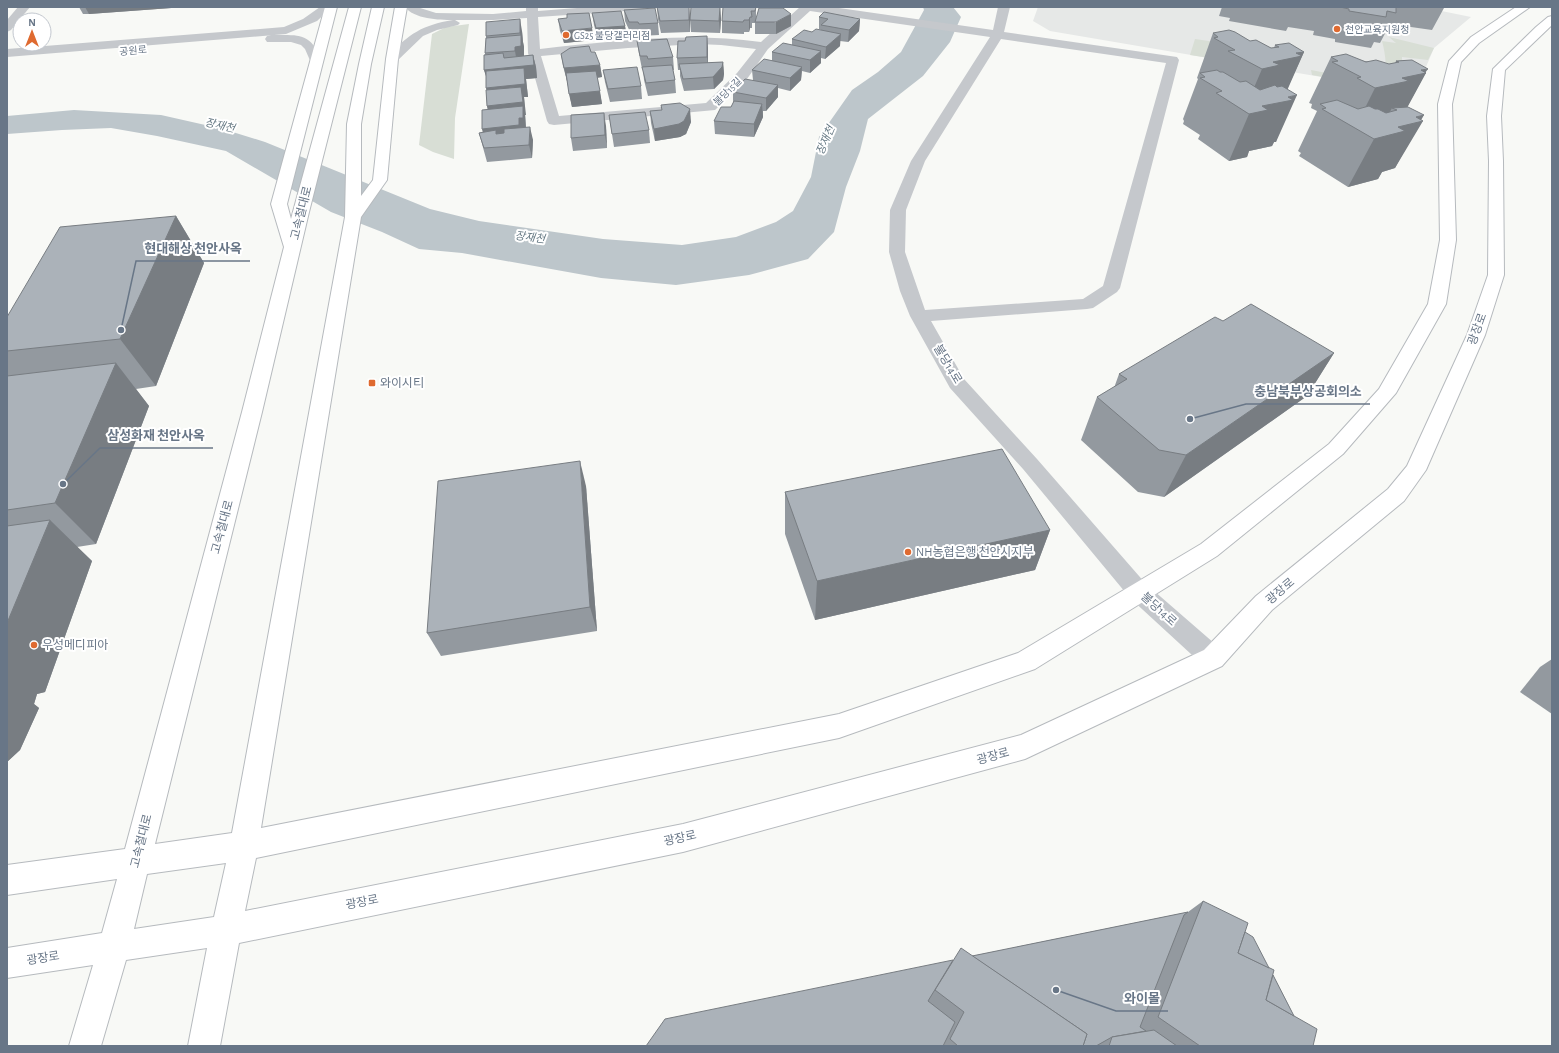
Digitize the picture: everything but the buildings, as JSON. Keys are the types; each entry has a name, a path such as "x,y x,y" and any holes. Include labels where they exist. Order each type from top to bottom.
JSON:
{"main road":[{"path":"292,247 279,204 330,7"},
{"name":"고속철대로","path":"85,1046 114,947 252,412 326,114 355,7"},
{"path":"204,1046 244,846 351,227 354,124 365,64 378,7"},
{"path":"351,227 380,180 392,59 401,7"},
{"path":"7,880 244,846 839,726 1026,660 1138,591 1209,550 1336,449 1386,393 1437,304 1448,240 1445,104 1455,61 1475,40 1524,7"},
{"name":"광장로","path":"7,963 226,930 683,838 1025,747 1213,658 1264,603 1396,495 1416,470 1476,335 1496,275 1496,161 1494,116 1499,69 1552,19"}],"street":[{"path":"7,28 24,7"},
{"path":"256,36 286,30 300,25 322,12 326,7"},
{"path":"411,7 414,10 436,16 493,17"},
{"path":"392,59 412,37 420,32 441,25 532,11 640,7"},
{"path":"808,7 1173,60 1112,288 1087,304 919,316"},
{"name":"불당15길","path":"532,11 534,54 554,121 710,107 742,76 764,46 808,7"},
{"name":"불당14로","path":"1004,7 998,34 918,161 898,210 897,252 909,290 919,316 957,383 1030,464 1138,591 1213,658"},
{"path":"256,36 292,39 305,42 309,46 316,62"},
{"name":"공원로","path":"7,53 256,36"},
{"name":"공원로","path":"7,60 256,36"},
{"path":"534,54 681,41 722,41 764,46"}],"shaded area":[{"path":"1038,7 1422,7 1471,17 1434,48 1415,93 1050,31 1033,21"},
{"path":"469,24 455,118 454,159 433,152 419,145 432,34 446,27"},
{"path":"1389,37 1434,48 1428,60 1402,57 1402,67 1415,93 1312,75 1311,70 1384,84 1386,62 1382,41 1396,43"},
{"path":"1195,39 1264,49 1284,70 1190,55"}],"water":[{"name":"장재천","path":"923,7 953,7 961,17 950,42 923,76 868,119 860,151 846,187 834,232 808,259 749,275 676,285 601,278 462,253 419,249 382,232 331,212 226,151 111,128 7,134 7,116 74,110 161,115 223,129 265,142 430,209 479,221 603,239 682,245 736,237 776,222 793,211 811,177 819,137 852,90 878,72 901,52 924,10"}],"place":[{"name":"천안교육지원청","path":"1337,29"},
{"name":"GS25 불당갤러리점","path":"566,35"},
{"name":"현대해상 천안사옥","path":"121,330"},
{"name":"와이시티","path":"372,383"},
{"name":"충남북부상공회의소","path":"1190,419"},
{"name":"삼성화재 천안사옥","path":"63,484"},
{"name":"NH농협은행 천안시지부","path":"908,552"},
{"name":"우성메디피아","path":"34,645"},
{"name":"와이몰","path":"1056,990"}]}
